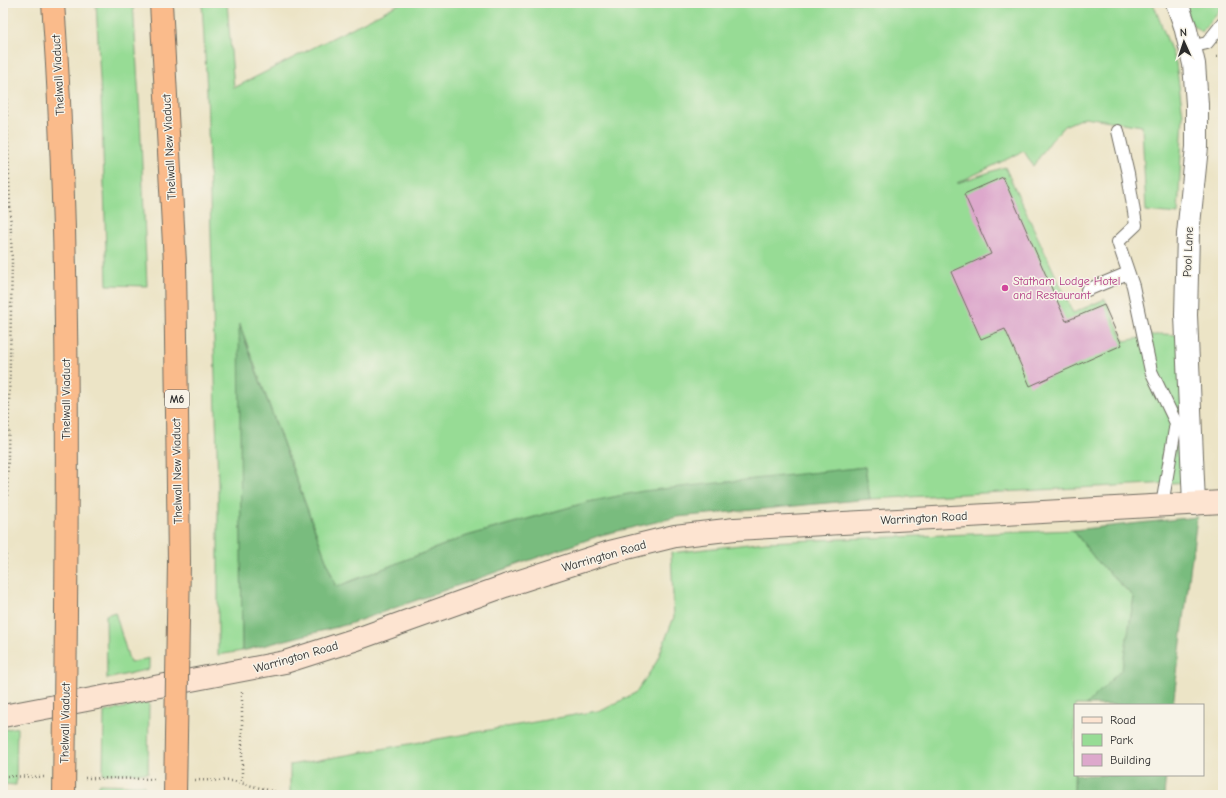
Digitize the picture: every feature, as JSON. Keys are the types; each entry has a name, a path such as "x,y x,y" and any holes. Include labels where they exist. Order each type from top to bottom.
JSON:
{"highway":[{"name":"Thelwall Viaduct","path":"53,3 60,95 66,343 64,795"},
{"name":"Thelwall New Viaduct","path":"160,3 175,263 179,562 168,787"}],"street":[{"name":"Pool Lane","path":"1177,3 1185,26 1194,64 1197,104 1197,147 1188,234 1186,314 1194,504"},
{"name":"Warrington Road","path":"3,716 285,662 357,639 504,586 610,552 675,536 735,529 1223,502"}],"lane":[{"path":"1190,47 1208,43 1223,23"},
{"path":"1118,131 1128,174 1136,225 1118,242 1133,286 1151,371 1176,423 1162,505"},
{"path":"1087,290 1128,273"}],"path":[{"path":"3,3 12,262 3,699"},
{"path":"242,671 242,783"},
{"path":"3,776 51,777"},
{"path":"82,778 168,787"},
{"path":"194,780 233,781 284,794"}],"green space":[{"path":"96,3 133,3 140,116 147,286 107,285 102,118"},
{"path":"202,3 227,3 234,88 401,3 1153,3 1176,63 1183,115 1178,214 1146,211 1142,126 1085,117 1064,126 1033,166 1024,151 957,183 1005,167 1073,313 1105,299 1124,341 1161,334 1181,335 1190,482 870,499 865,467 588,502 467,536 336,587 240,325 242,651 218,655 218,486 207,91"},
{"path":"1183,3 1223,3 1223,6 1201,32 1189,21"},
{"path":"239,324 336,587 467,536 588,502 643,491 865,467 870,499 677,517 601,535 349,624 242,651"},
{"path":"1197,517 1173,704 1087,704 1122,669 1134,597 1096,560 1073,530"},
{"path":"1073,530 1096,560 1134,597 1122,670 1087,704 1074,704 1074,795 290,795 290,765 603,710 637,692 657,661 674,617 671,553 766,542"},
{"path":"115,612 130,663 149,658 149,669 107,679 106,615"},
{"path":"149,702 148,773 103,774 104,712"},
{"path":"17,727 16,785 3,784 3,730"},
{"path":"1075,776 1166,776 1164,795 1074,795"},
{"path":"99,784 144,785 144,795 98,795"}],"building":[{"name":"Statham Lodge Hotel and Restaurant","path":"1003,177 1066,321 1104,305 1122,345 1030,386 1005,329 981,339 951,272 991,254 964,194"}],"place":[{"name":"Statham Lodge Hotel and Restaurant","path":"1005,288"}]}
